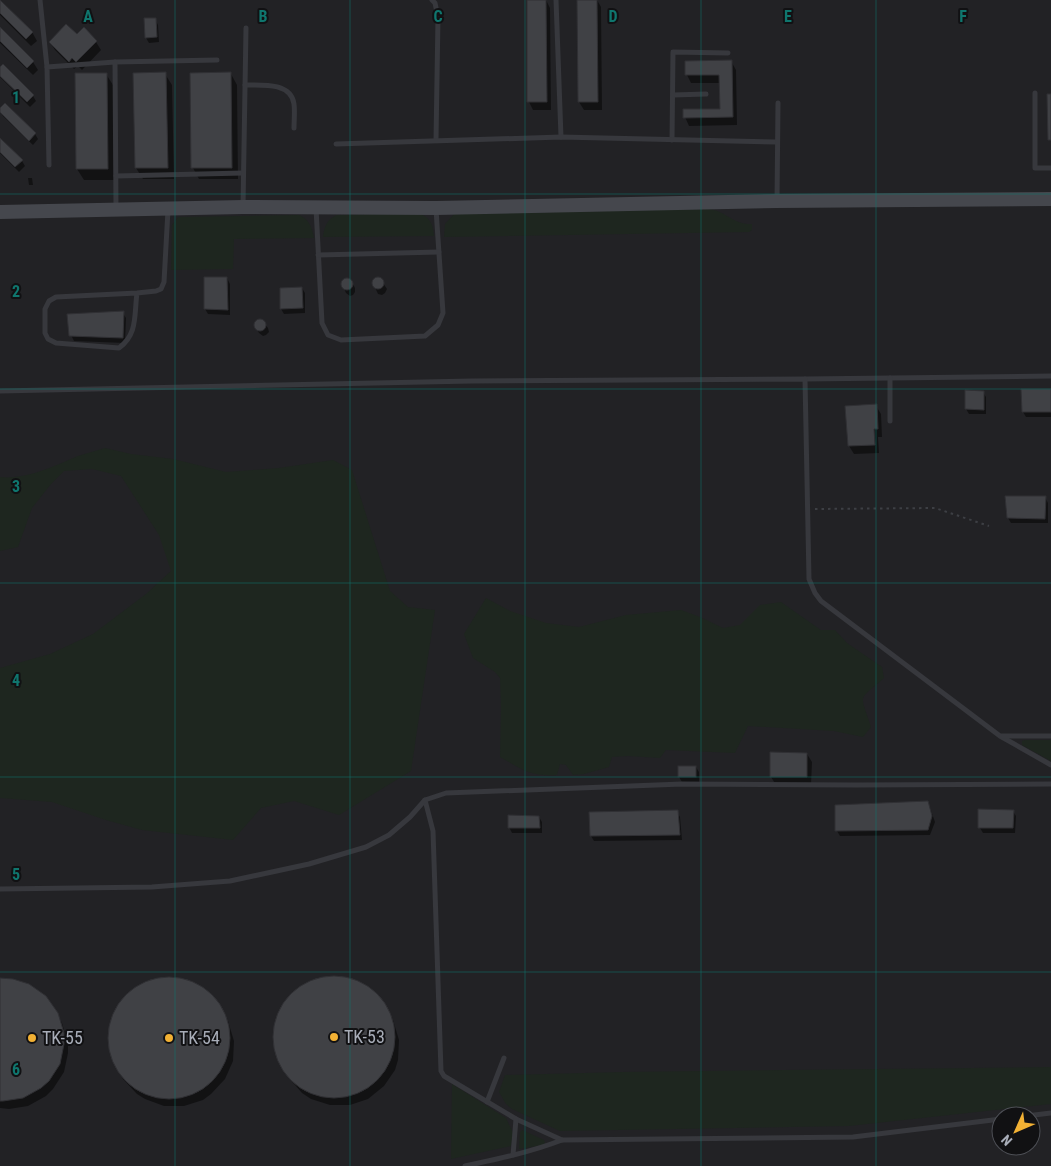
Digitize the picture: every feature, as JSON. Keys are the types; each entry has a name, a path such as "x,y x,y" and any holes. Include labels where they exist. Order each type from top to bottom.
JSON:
{"street":[{"path":"0,212 243,207 436,208 776,201 1051,199"}],"lane":[{"path":"40,0 47,67 49,165"},
{"path":"432,0 435,3 438,17 436,140"},
{"path":"556,0 561,137"},
{"path":"243,207 246,28"},
{"path":"672,140 673,52 728,53"},
{"path":"47,67 115,62 217,60"},
{"path":"115,62 116,210"},
{"path":"245,85 272,86 285,90 291,95 294,102 294,128"},
{"path":"1035,93 1035,168 1051,168"},
{"path":"673,94 706,94"},
{"path":"776,201 778,103"},
{"path":"336,144 561,137 777,142"},
{"path":"116,176 244,173"},
{"path":"316,208 322,324 328,335 341,340 425,336 438,325 443,313 436,208"},
{"path":"137,293 133,334 128,342 120,348 56,343 48,339 45,333 45,309 49,301 56,297 137,293 161,289 164,282 168,210"},
{"path":"318,255 438,252"},
{"path":"0,392 472,381 1051,376"},
{"path":"890,378 890,421"},
{"path":"805,379 809,579 815,593 821,601 1000,736 1051,766"},
{"path":"1000,736 1051,736"},
{"path":"0,889 152,887 230,880 309,864 366,847 389,836 425,800 446,793 682,784 1051,784"},
{"path":"425,800 433,831 441,1071 444,1076 486,1102 516,1119 562,1140"},
{"path":"486,1102 504,1058"},
{"path":"513,1155 516,1119"},
{"path":"465,1166 545,1147 562,1140 853,1137 991,1120"}],"path":[{"path":"808,509 935,508 989,526"}],"shaded area":[{"path":"0,0 1051,0 1051,1166 0,1166"},
{"path":"709,209 745,224 752,224 752,230 749,232 444,237 445,224 454,214"},
{"path":"418,213 430,221 434,236 323,237 327,224 337,215"},
{"path":"299,215 310,224 314,238 234,239 233,269 171,270 172,225 178,217"},
{"path":"105,448 131,454 173,459 226,472 279,468 333,460 352,470 390,591 408,607 435,610 411,771 339,815 294,801 261,808 233,840 142,830 52,802 0,798 0,668 50,654 93,634 146,594 171,571 159,535 121,476 92,469 64,471 32,508 18,547 0,551 0,477 30,474"},
{"path":"486,598 510,611 546,623 579,627 626,615 681,610 723,628 740,625 760,605 781,602 821,630 835,630 847,643 882,667 884,678 863,698 871,727 863,737 834,731 748,726 735,753 666,750 660,758 612,757 609,767 584,774 573,775 566,765 560,764 557,775 540,775 527,771 500,757 500,678 495,672 473,658 464,634"},
{"path":"1051,740 1051,761 1022,745 1022,741"},
{"path":"1051,1067 1051,1104 991,1106 991,1111 849,1126 560,1131 512,1109 506,1104 499,1092 505,1075"},
{"path":"452,1084 506,1118 513,1133 511,1146 451,1159"},
{"path":"522,1130 544,1140 545,1143 519,1149 520,1132"}],"building":[{"path":"0,0 33,32 26,39 0,13"},
{"path":"527,0 546,0 547,102 527,102"},
{"path":"577,0 597,0 598,102 578,102"},
{"path":"144,18 156,18 157,37 145,38"},
{"path":"66,24 77,34 84,27 97,41 76,62 72,58 69,62 49,42"},
{"path":"0,27 34,61 27,68 0,41"},
{"path":"732,60 733,117 683,118 683,109 720,109 719,75 685,75 685,61"},
{"path":"3,64 34,95 27,102 0,76 0,67"},
{"path":"166,72 168,168 135,168 133,73"},
{"path":"231,72 232,168 191,168 190,73"},
{"path":"75,73 107,73 108,169 76,169"},
{"path":"1047,94 1051,94 1051,140 1048,140"},
{"path":"5,103 36,133 29,141 0,112 0,108"},
{"path":"0,138 23,160 15,167 0,152"},
{"path":"204,277 227,277 228,310 204,309"},
{"path":"380,277 383,278 383,288 376,289 373,288 372,281 373,278"},
{"path":"349,278 352,279 352,289 345,290 342,289 341,282 342,279"},
{"path":"302,287 303,308 280,309 280,288"},
{"path":"124,311 123,338 69,336 67,314"},
{"path":"262,319 265,320 265,330 258,331 255,330 254,323 255,320"},
{"path":"1021,389 1051,389 1051,412 1022,412"},
{"path":"965,390 984,391 984,410 965,409"},
{"path":"877,404 878,429 874,429 875,445 848,446 845,406"},
{"path":"1005,496 1046,496 1045,519 1007,518"},
{"path":"770,752 807,753 807,777 770,777"},
{"path":"678,766 696,766 696,777 678,777"},
{"path":"928,801 932,816 928,830 835,831 835,805"},
{"path":"978,809 1014,810 1013,828 978,828"},
{"path":"678,810 680,835 590,836 589,812"},
{"path":"508,815 539,816 540,828 508,828"},
{"name":"TK-53","path":"334,976 357,980 377,994 391,1014 395,1037 391,1060 377,1080 357,1094 334,1098 311,1094 291,1080 277,1060 273,1037 277,1014 291,994 311,980"},
{"name":"TK-54","path":"169,977 192,981 212,995 226,1015 230,1038 226,1061 212,1081 192,1095 169,1099 146,1095 126,1081 112,1061 108,1038 112,1015 126,995 146,981"},
{"name":"TK-55","path":"0,978 13,979 29,984 46,996 58,1013 64,1033 60,1064 49,1081 23,1098 3,1101 0,1101"}],"place":[{"name":"TK-53","path":"334,1037"},
{"name":"TK-55","path":"32,1038"},
{"name":"TK-54","path":"169,1038"}]}
